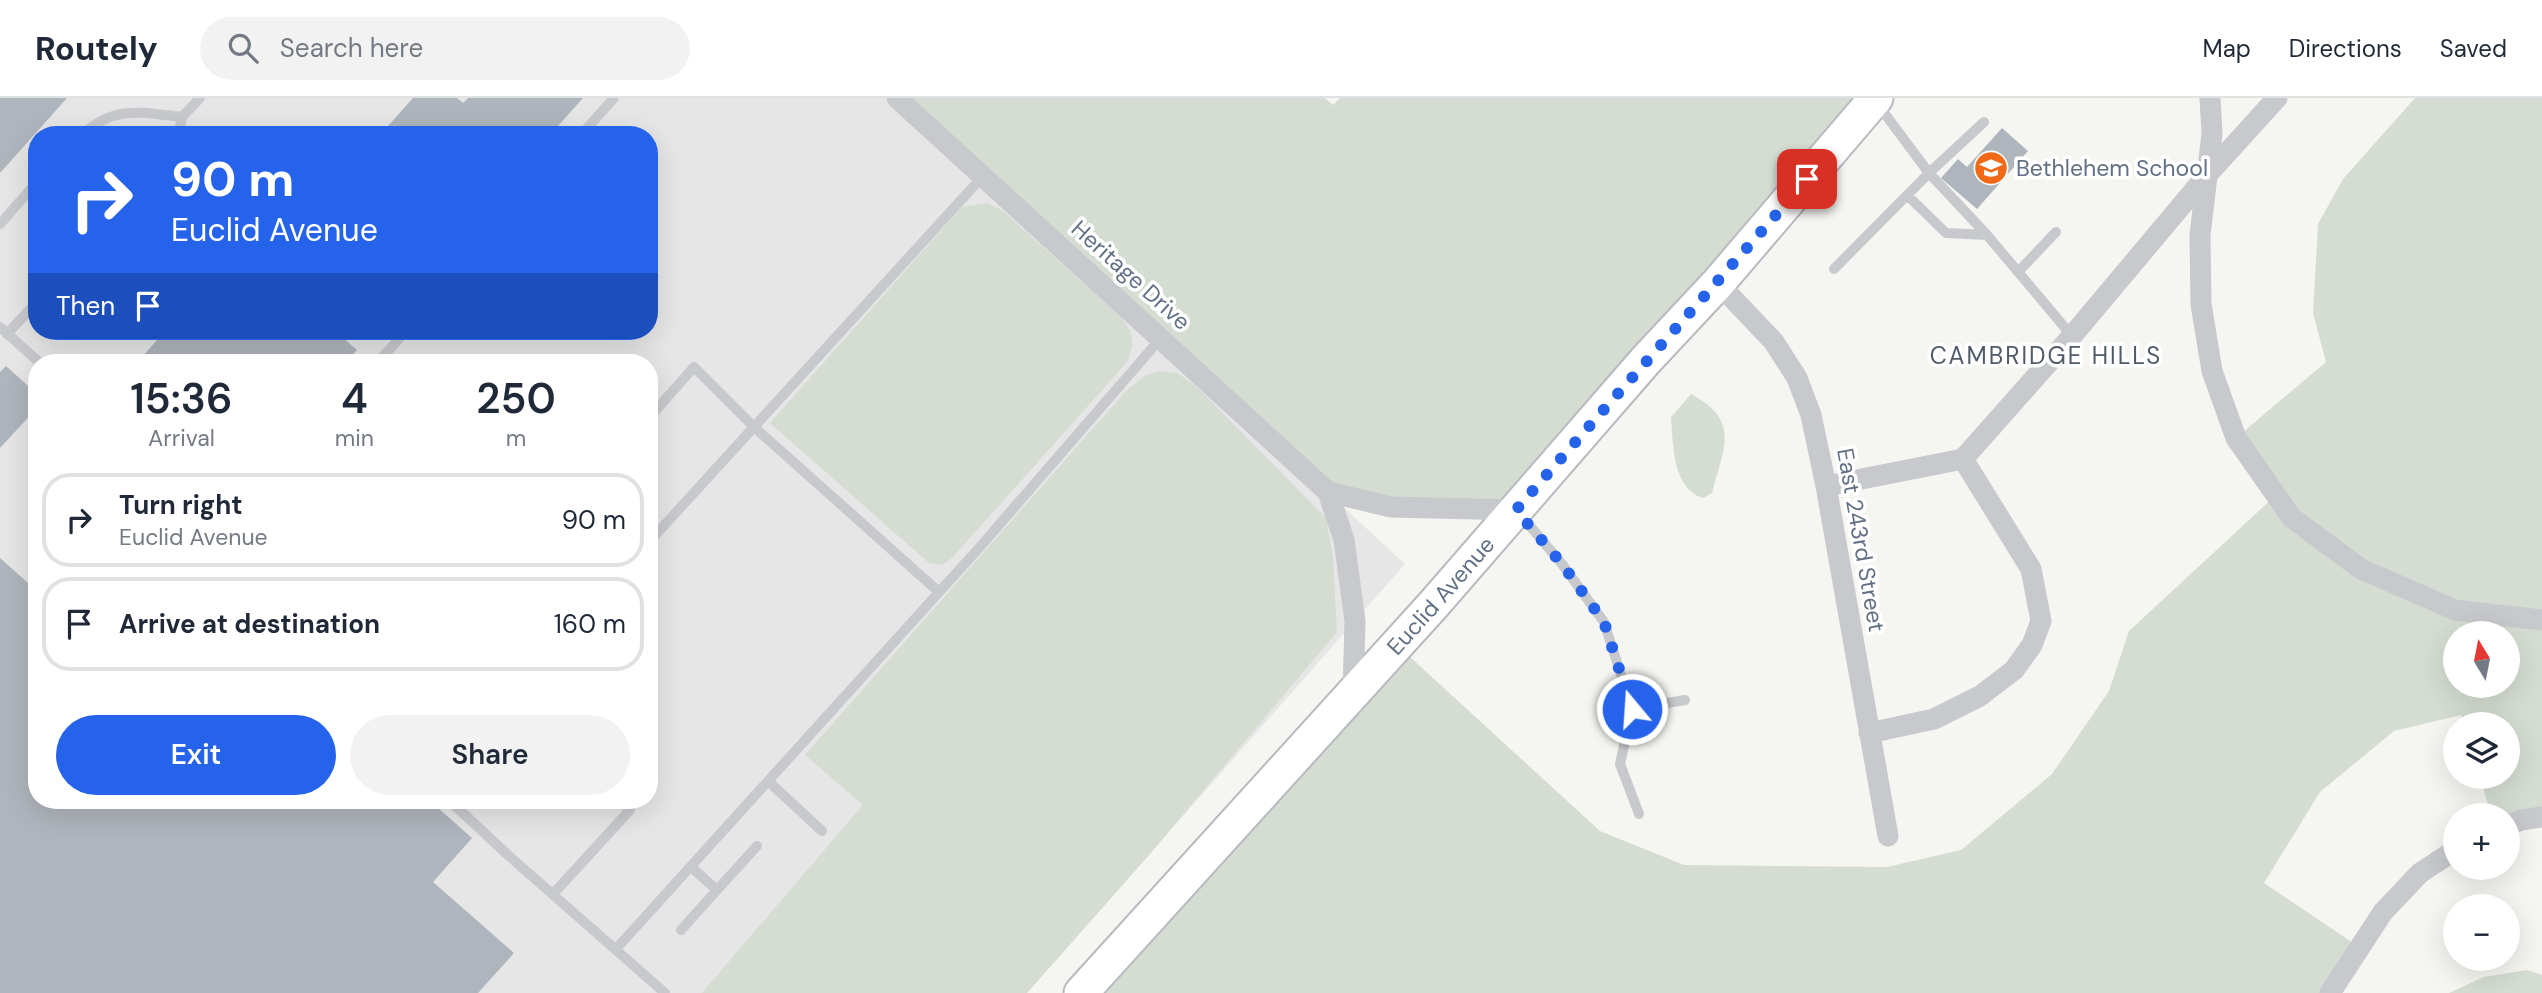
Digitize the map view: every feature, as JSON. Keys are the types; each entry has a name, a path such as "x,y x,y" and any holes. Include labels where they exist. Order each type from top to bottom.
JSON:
{"main road":[{"name":"Euclid Avenue","path":"1081,993 1353,694 1646,360 1718,283 1875,99"}],"street":[{"name":"Heritage Drive","path":"897,98 1328,492 1391,507 1516,510"},
{"path":"2210,98 2212,134 2200,235 2201,304 2212,371 2236,438 2292,518 2361,569 2455,610 2542,620"},
{"path":"1826,486 1962,459 2073,335 2208,174 2277,98"},
{"name":"East 243rd Street","path":"1718,283 1773,342 1797,378 1811,415 1888,836"},
{"path":"1869,733 1934,719 1980,696 2014,670 2032,645 2041,621 2031,569 1962,459"},
{"name":"Heritage Drive","path":"1328,492 1343,540 1355,621 1353,694"},
{"path":"2520,820 2542,817"},
{"path":"2330,993 2382,912 2420,873 2443,858"}],"lane":[{"path":"180,126 182,117 200,98"},
{"path":"589,126 614,98"},
{"path":"1875,99 1929,173 1987,235 2073,335"},
{"path":"92,126 98,121 130,112 182,117"},
{"path":"1834,269 1984,122"},
{"path":"658,532 983,176"},
{"path":"0,224 28,191"},
{"path":"1907,195 1946,233 1987,235"},
{"path":"2018,272 2056,232"},
{"path":"28,310 4,330 30,354"},
{"path":"616,949 939,592 1161,338"},
{"path":"385,354 398,340"},
{"path":"658,408 694,367 754,427 939,592"},
{"path":"1516,510 1562,564 1604,622 1632,709 1620,764 1639,814"},
{"path":"1632,709 1685,700"},
{"path":"768,781 822,831"},
{"path":"459,809 666,993"},
{"path":"553,894 628,809"},
{"path":"681,930 758,846"},
{"path":"691,867 717,890"}],"shaded area":[{"path":"0,98 900,98 1405,564 1027,993 0,993"},
{"path":"897,98 1325,98 1333,105 1340,98 1876,98 1516,510 1328,492"},
{"path":"2415,98 2542,98 2542,817 2520,816 2520,803 2488,803 2483,789 2520,789 2520,712 2443,712 2443,719 2394,731 2320,792 2264,883 2359,947 2330,993 1081,993 1397,645 1600,831 1684,865 1887,867 1961,850 2052,774 2109,691 2129,631 2276,495 2236,438 2326,362 2313,313 2318,224 2343,179"},
{"path":"988,203 1003,211 1120,316 1131,332 1132,347 1128,361 953,557 942,565 929,563 770,423 962,207"},
{"path":"1160,371 1177,373 1196,386 1326,518 1333,557 1337,632 1150,854 1027,993 702,993 863,805 805,755 1126,391 1146,375"},
{"path":"1691,394 1707,404 1717,415 1725,437 1712,493 1703,498 1685,485 1674,452 1671,417"},
{"path":"2527,970 2542,975 2542,993 2449,993 2484,977"}],"building":[{"path":"0,98 67,98 42,126 28,126 28,142 0,173"},
{"path":"413,98 457,98 463,103 468,98 583,98 558,126 388,126"},
{"path":"2002,128 2028,151 1977,209 1941,178 1958,159 1967,167"},
{"path":"157,340 345,340 357,350 353,354 145,354"},
{"path":"6,366 28,386 28,418 0,448 0,372"},
{"path":"0,558 28,583 28,809 439,809 472,838 433,882 514,953 478,993 0,993"}],"place":[{"name":"Bethlehem School","path":"1991,168"}],"district":[{"name":"CAMBRIDGE HILLS","path":"2046,355"}],"route":[{"path":"1632,709 1604,622 1562,564 1516,510 1807,179"}]}
